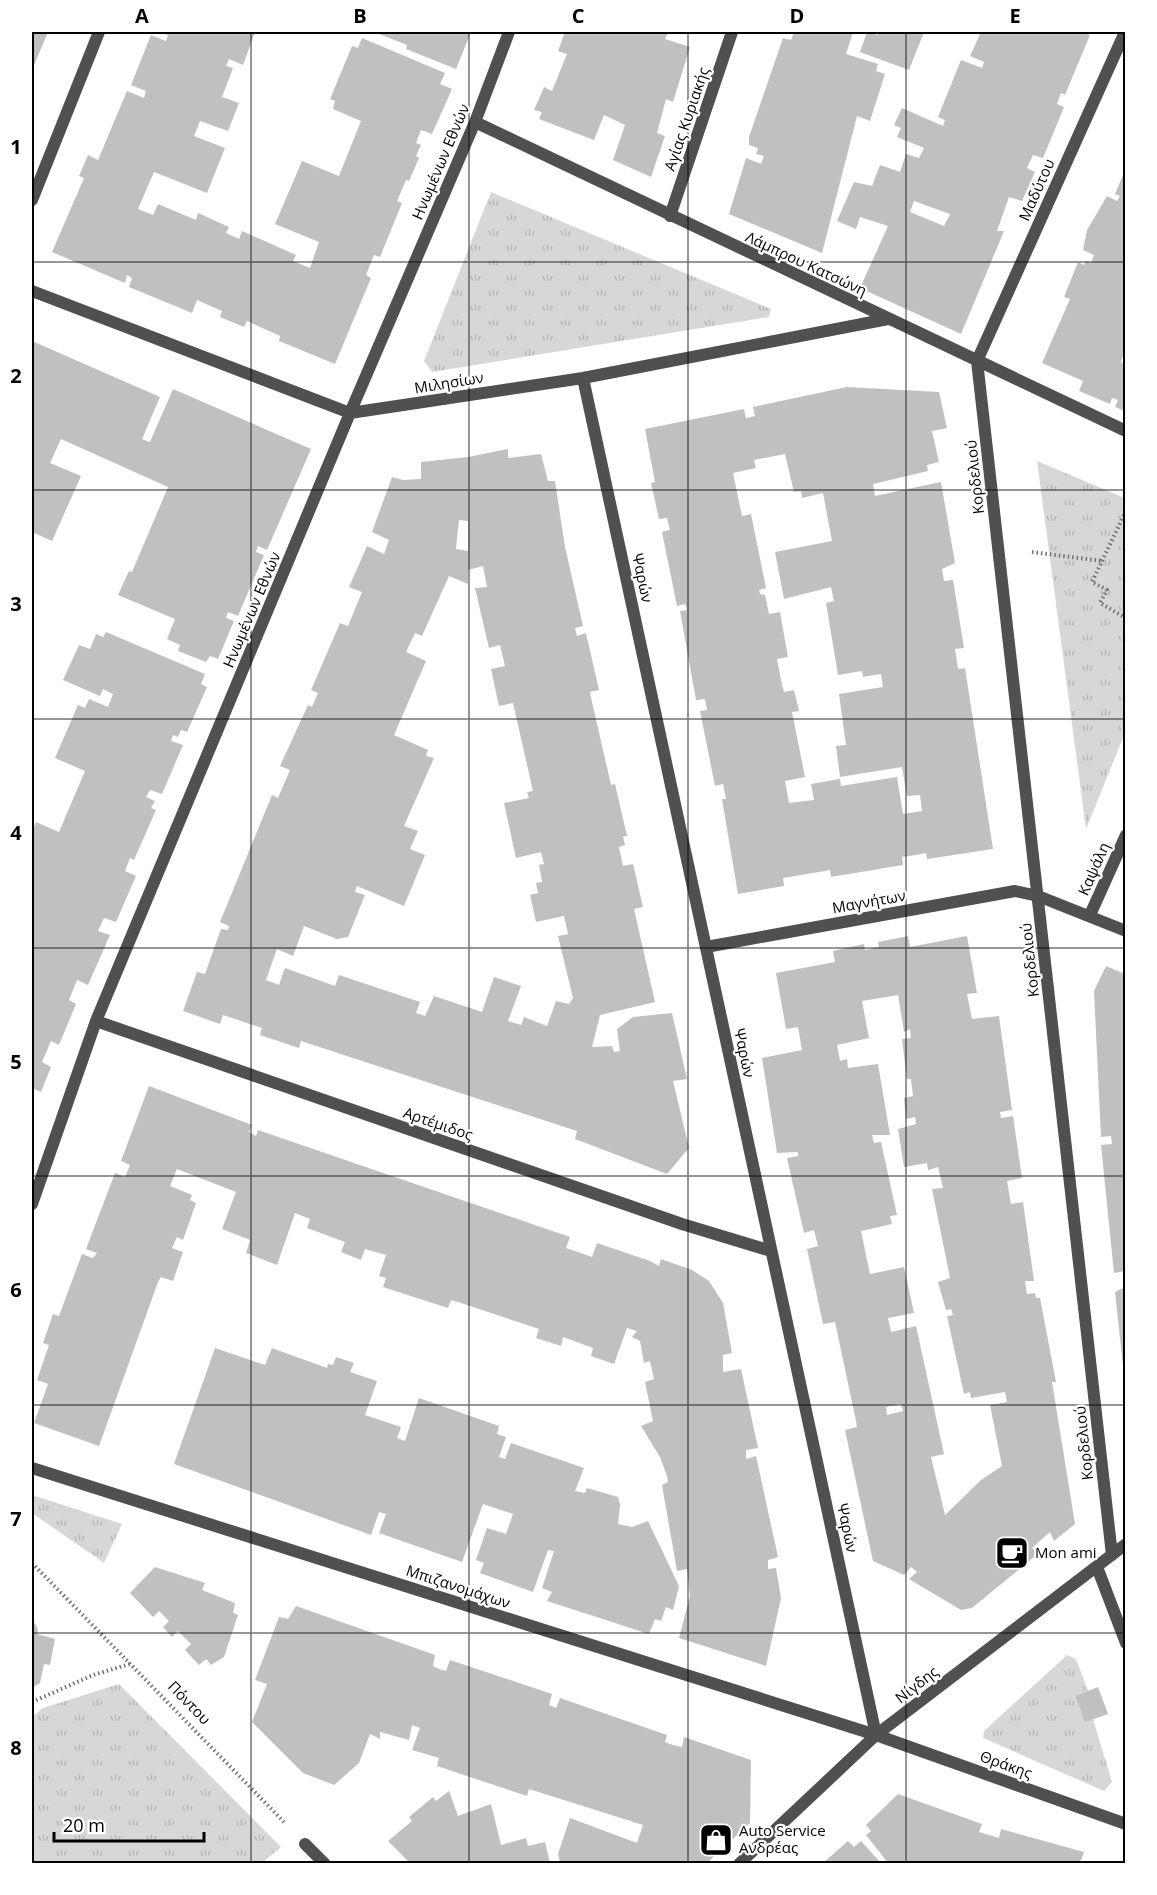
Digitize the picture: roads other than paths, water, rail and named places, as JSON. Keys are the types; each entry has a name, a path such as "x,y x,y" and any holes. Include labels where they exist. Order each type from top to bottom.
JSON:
{"street":[{"path":"32,200 99,32"},
{"name":"Ηνωμένων Εθνών","path":"32,1204 96,1021 350,412 475,122 509,32"},
{"name":"Αγίας Κυριακής","path":"670,216 732,32"},
{"name":"Μαδύτου","path":"977,361 1125,32"},
{"name":"Λάμπρου Κατσώνη","path":"475,122 1125,431"},
{"name":"Μιλησίων","path":"32,291 350,412 583,378 888,319"},
{"name":"Κορδελιού","path":"977,361 1113,1555"},
{"name":"Ψαρών","path":"583,378 876,1735"},
{"name":"Καψάλη","path":"1090,915 1125,835"},
{"name":"Μαγνήτων","path":"706,947 1015,891 1038,896 1125,931"},
{"name":"Αρτέμιδος","path":"96,1021 682,1224 771,1251"},
{"name":"Μπιζανομάχων","path":"32,1468 876,1735"},
{"name":"Νίγδης","path":"739,1863 876,1735 1125,1544"},
{"path":"1097,1567 1125,1643"},
{"name":"Θράκης","path":"876,1735 1125,1824"},
{"path":"305,1844 325,1863"}],"place":[{"name":"Mon ami","path":"1012,1553"},
{"name":"Auto Service Ανδρέας","path":"716,1840"}]}
